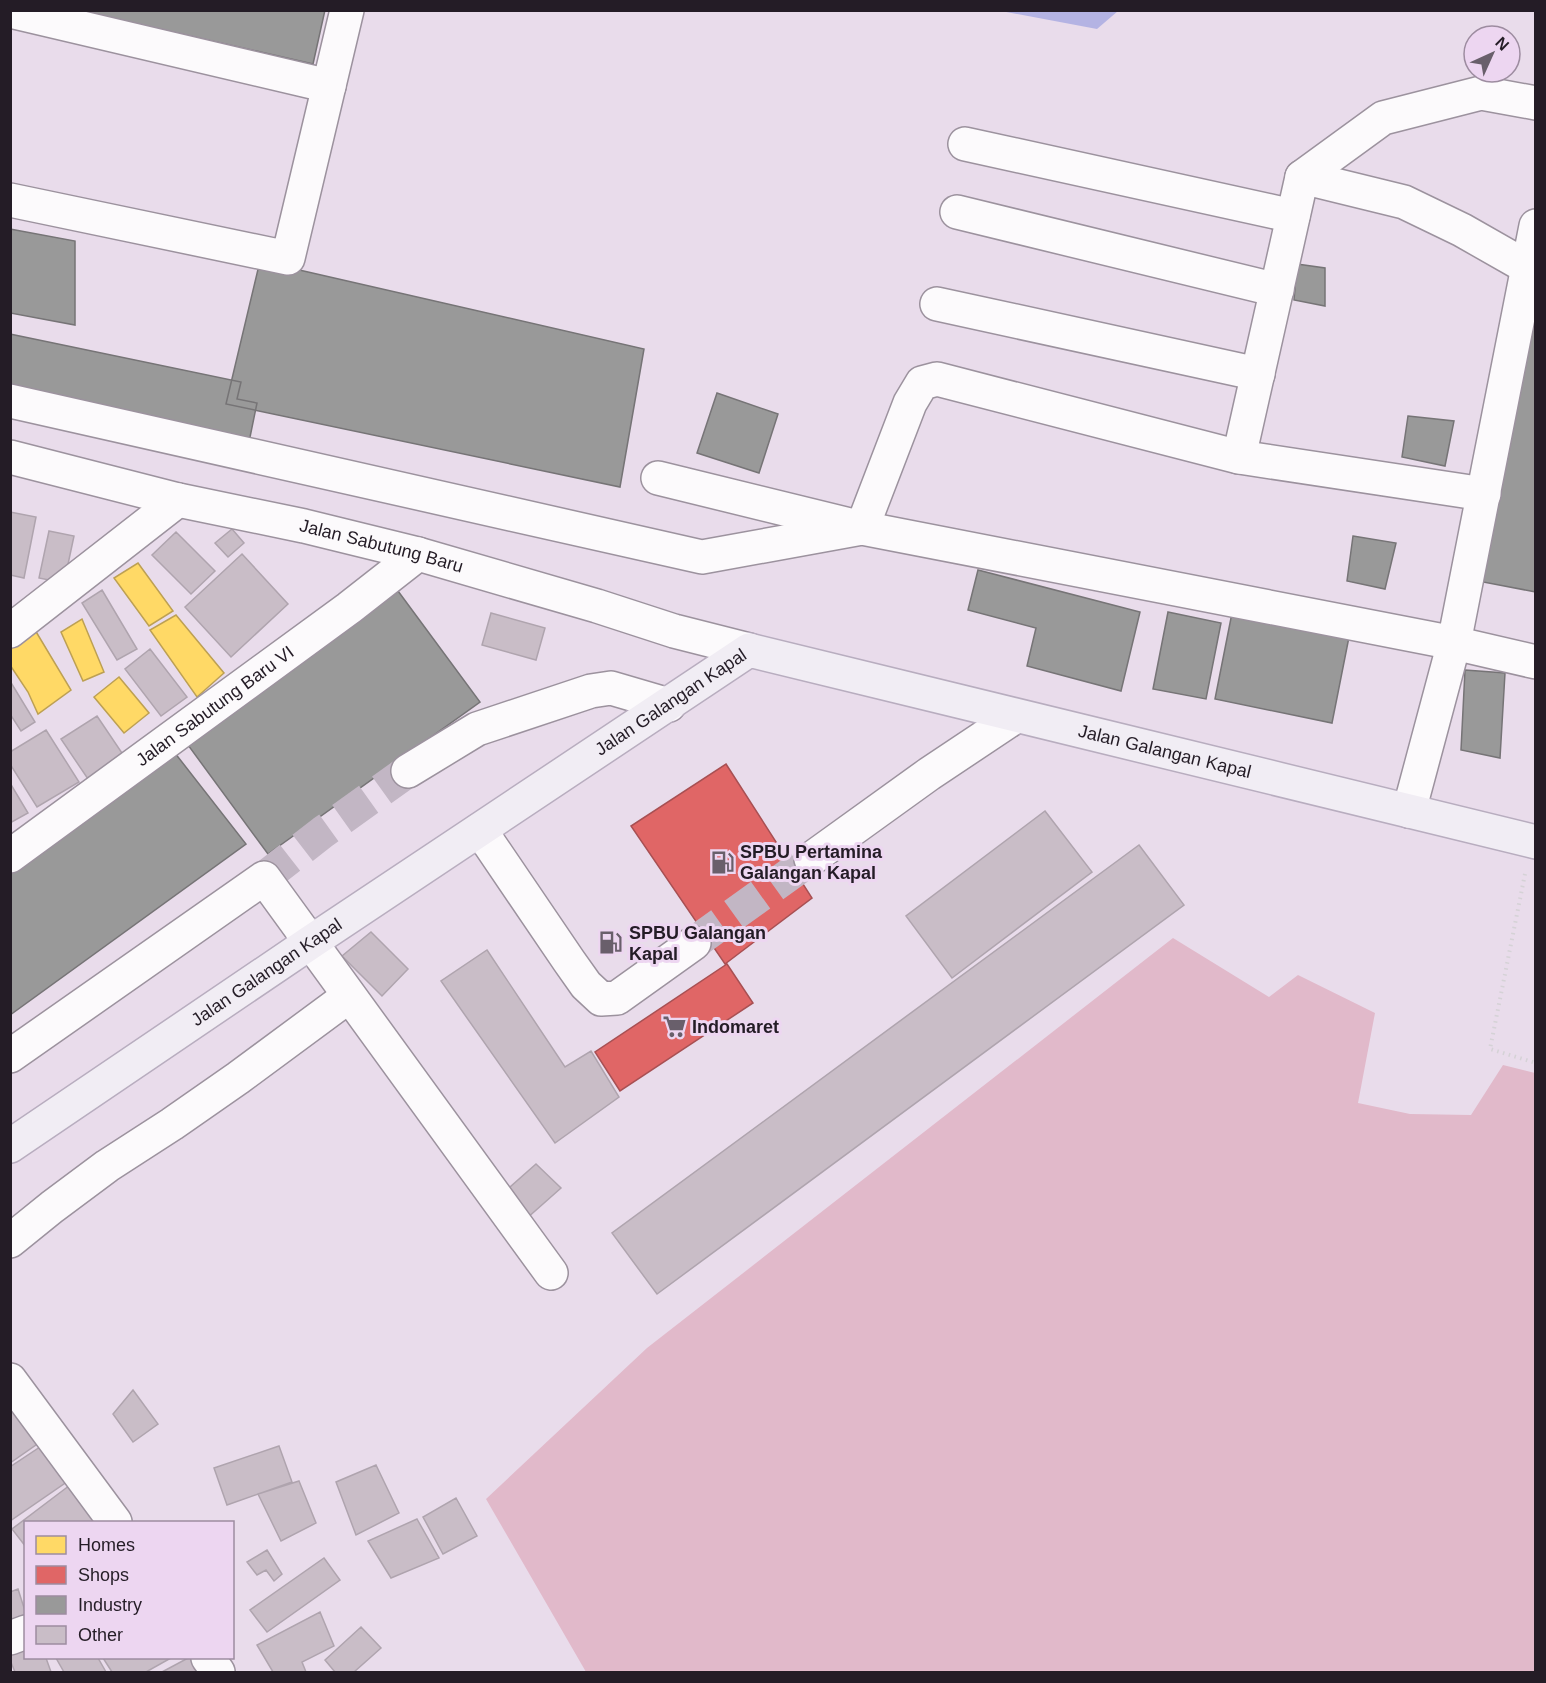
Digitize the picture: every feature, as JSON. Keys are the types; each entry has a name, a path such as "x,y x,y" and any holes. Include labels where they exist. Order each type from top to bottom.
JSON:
{"main road":[{"name":"Jalan Galangan Kapal","path":"10,1146 749,650 1534,842"}],"street":[{"path":"10,200 288,258 347,10"},
{"path":"10,11 330,87"},
{"path":"1239,457 1302,177 1383,118 1480,93 1536,103"},
{"path":"965,144 1293,216"},
{"path":"1302,177 1404,202 1462,230 1527,267"},
{"path":"957,212 1277,290"},
{"path":"1409,811 1454,644 1536,226"},
{"path":"937,304 1258,374"},
{"path":"862,528 909,403 922,383 937,379 1239,457 1484,494"},
{"path":"10,401 702,557 862,528"},
{"name":"Jalan Sabutung Baru","path":"10,457 178,500 304,526 418,554 749,650"},
{"path":"658,478 862,528 1536,662"},
{"path":"10,631 178,500"},
{"name":"Jalan Sabutung Baru VI","path":"10,856 350,608 418,554"},
{"path":"408,771 477,729 591,691 611,688 669,705"},
{"path":"811,859 929,774 1016,716"},
{"path":"480,830 574,969 586,985 602,999 617,998 694,943"},
{"path":"10,1056 214,896 264,878 551,1273"},
{"path":"10,1241 107,1166 238,1078 349,996"},
{"path":"10,1380 114,1521"},
{"path":"209,1659 218,1672"}],"path":[{"path":"1534,842 1490,1049 1536,1063"}],"shaded area":[{"path":"1173,938 1269,997 1298,975 1375,1013 1358,1103 1410,1114 1471,1115 1503,1065 1535,1073 1535,1672 586,1672 486,1499 647,1348"}],"water":[{"path":"1001,11 1118,11 1097,29"}],"building: Homes":[{"path":"138,563 173,611 149,626 114,578"},
{"path":"176,615 224,673 197,697 150,630"},
{"path":"82,619 104,672 83,681 61,632"},
{"path":"35,630 71,690 38,714 28,692 10,665 10,645"},
{"path":"119,677 149,713 124,733 94,697"}],"building: Shops":[{"name":"SPBU Pertamina Galangan Kapal","path":"726,764 812,898 725,964 631,826"},
{"name":"Indomaret","path":"727,964 753,1003 620,1091 595,1052"}],"building: Industry":[{"path":"75,10 325,10 313,64"},
{"path":"10,229 75,241 75,325 10,313"},
{"path":"260,261 644,349 620,487 226,404"},
{"path":"1297,264 1325,268 1325,306 1294,300"},
{"path":"1536,301 1536,592 1483,582"},
{"path":"10,334 241,382 237,399 257,403 249,442 10,392"},
{"path":"717,393 778,414 759,473 697,453"},
{"path":"1408,416 1454,421 1445,466 1402,457"},
{"path":"1353,536 1396,543 1385,589 1347,581"},
{"path":"978,570 1140,612 1121,691 1027,666 1036,628 968,610"},
{"path":"398,591 480,702 268,854 188,745"},
{"path":"1168,612 1221,623 1206,699 1153,689"},
{"path":"1232,613 1349,637 1332,723 1215,699"},
{"path":"1465,670 1505,673 1500,758 1461,750"},
{"path":"171,748 246,844 10,1015 10,863"}],"building: Other":[{"path":"10,512 36,517 24,578 10,575"},
{"path":"232,529 244,543 228,557 215,543"},
{"path":"49,531 74,536 64,583 39,578"},
{"path":"176,532 215,571 191,594 152,555"},
{"path":"242,554 288,604 231,657 185,607"},
{"path":"102,590 137,649 117,660 82,603"},
{"path":"491,613 545,628 536,660 482,645"},
{"path":"150,649 187,697 161,716 125,669"},
{"path":"10,681 35,722 21,731 10,714"},
{"path":"97,716 124,756 88,779 61,739"},
{"path":"46,730 79,782 37,807 10,764 10,752"},
{"path":"10,783 28,813 10,823"},
{"path":"1045,811 1092,872 952,978 906,916"},
{"path":"1139,845 1184,905 657,1294 612,1233"},
{"path":"371,932 408,969 382,996 342,956"},
{"path":"487,950 565,1067 591,1051 619,1097 555,1143 441,981"},
{"path":"536,1164 561,1188 526,1219 502,1194"},
{"path":"133,1390 158,1424 133,1442 113,1414"},
{"path":"10,1394 43,1440 10,1463"},
{"path":"46,1443 71,1479 10,1521 10,1467"},
{"path":"279,1446 292,1482 227,1505 214,1468"},
{"path":"376,1465 399,1513 356,1535 336,1482"},
{"path":"299,1481 316,1523 281,1541 258,1494"},
{"path":"74,1482 95,1521 24,1521 24,1544 12,1529"},
{"path":"456,1498 477,1536 443,1554 423,1517"},
{"path":"417,1519 439,1558 391,1578 368,1541"},
{"path":"267,1550 282,1574 274,1581 266,1570 257,1575 247,1562"},
{"path":"324,1558 340,1580 267,1632 250,1610"},
{"path":"18,1589 24,1608 24,1625 15,1627 10,1614 10,1592"},
{"path":"320,1612 334,1646 302,1662 306,1672 273,1672 257,1645"},
{"path":"361,1627 381,1648 354,1672 335,1672 325,1660"},
{"path":"24,1642 24,1659 46,1659 51,1672 15,1672 10,1660 10,1646"},
{"path":"57,1659 99,1659 106,1672 64,1672"},
{"path":"104,1659 169,1659 146,1672 112,1672"},
{"path":"186,1659 195,1659 202,1672 162,1672"}],"tunnel":[{"path":"264,878 408,771"},
{"path":"694,943 811,859"}],"place":[{"name":"SPBU Pertamina Galangan Kapal","path":"722,862"},
{"name":"SPBU Galangan Kapal","path":"611,943"},
{"name":"Indomaret","path":"674,1027"}]}
